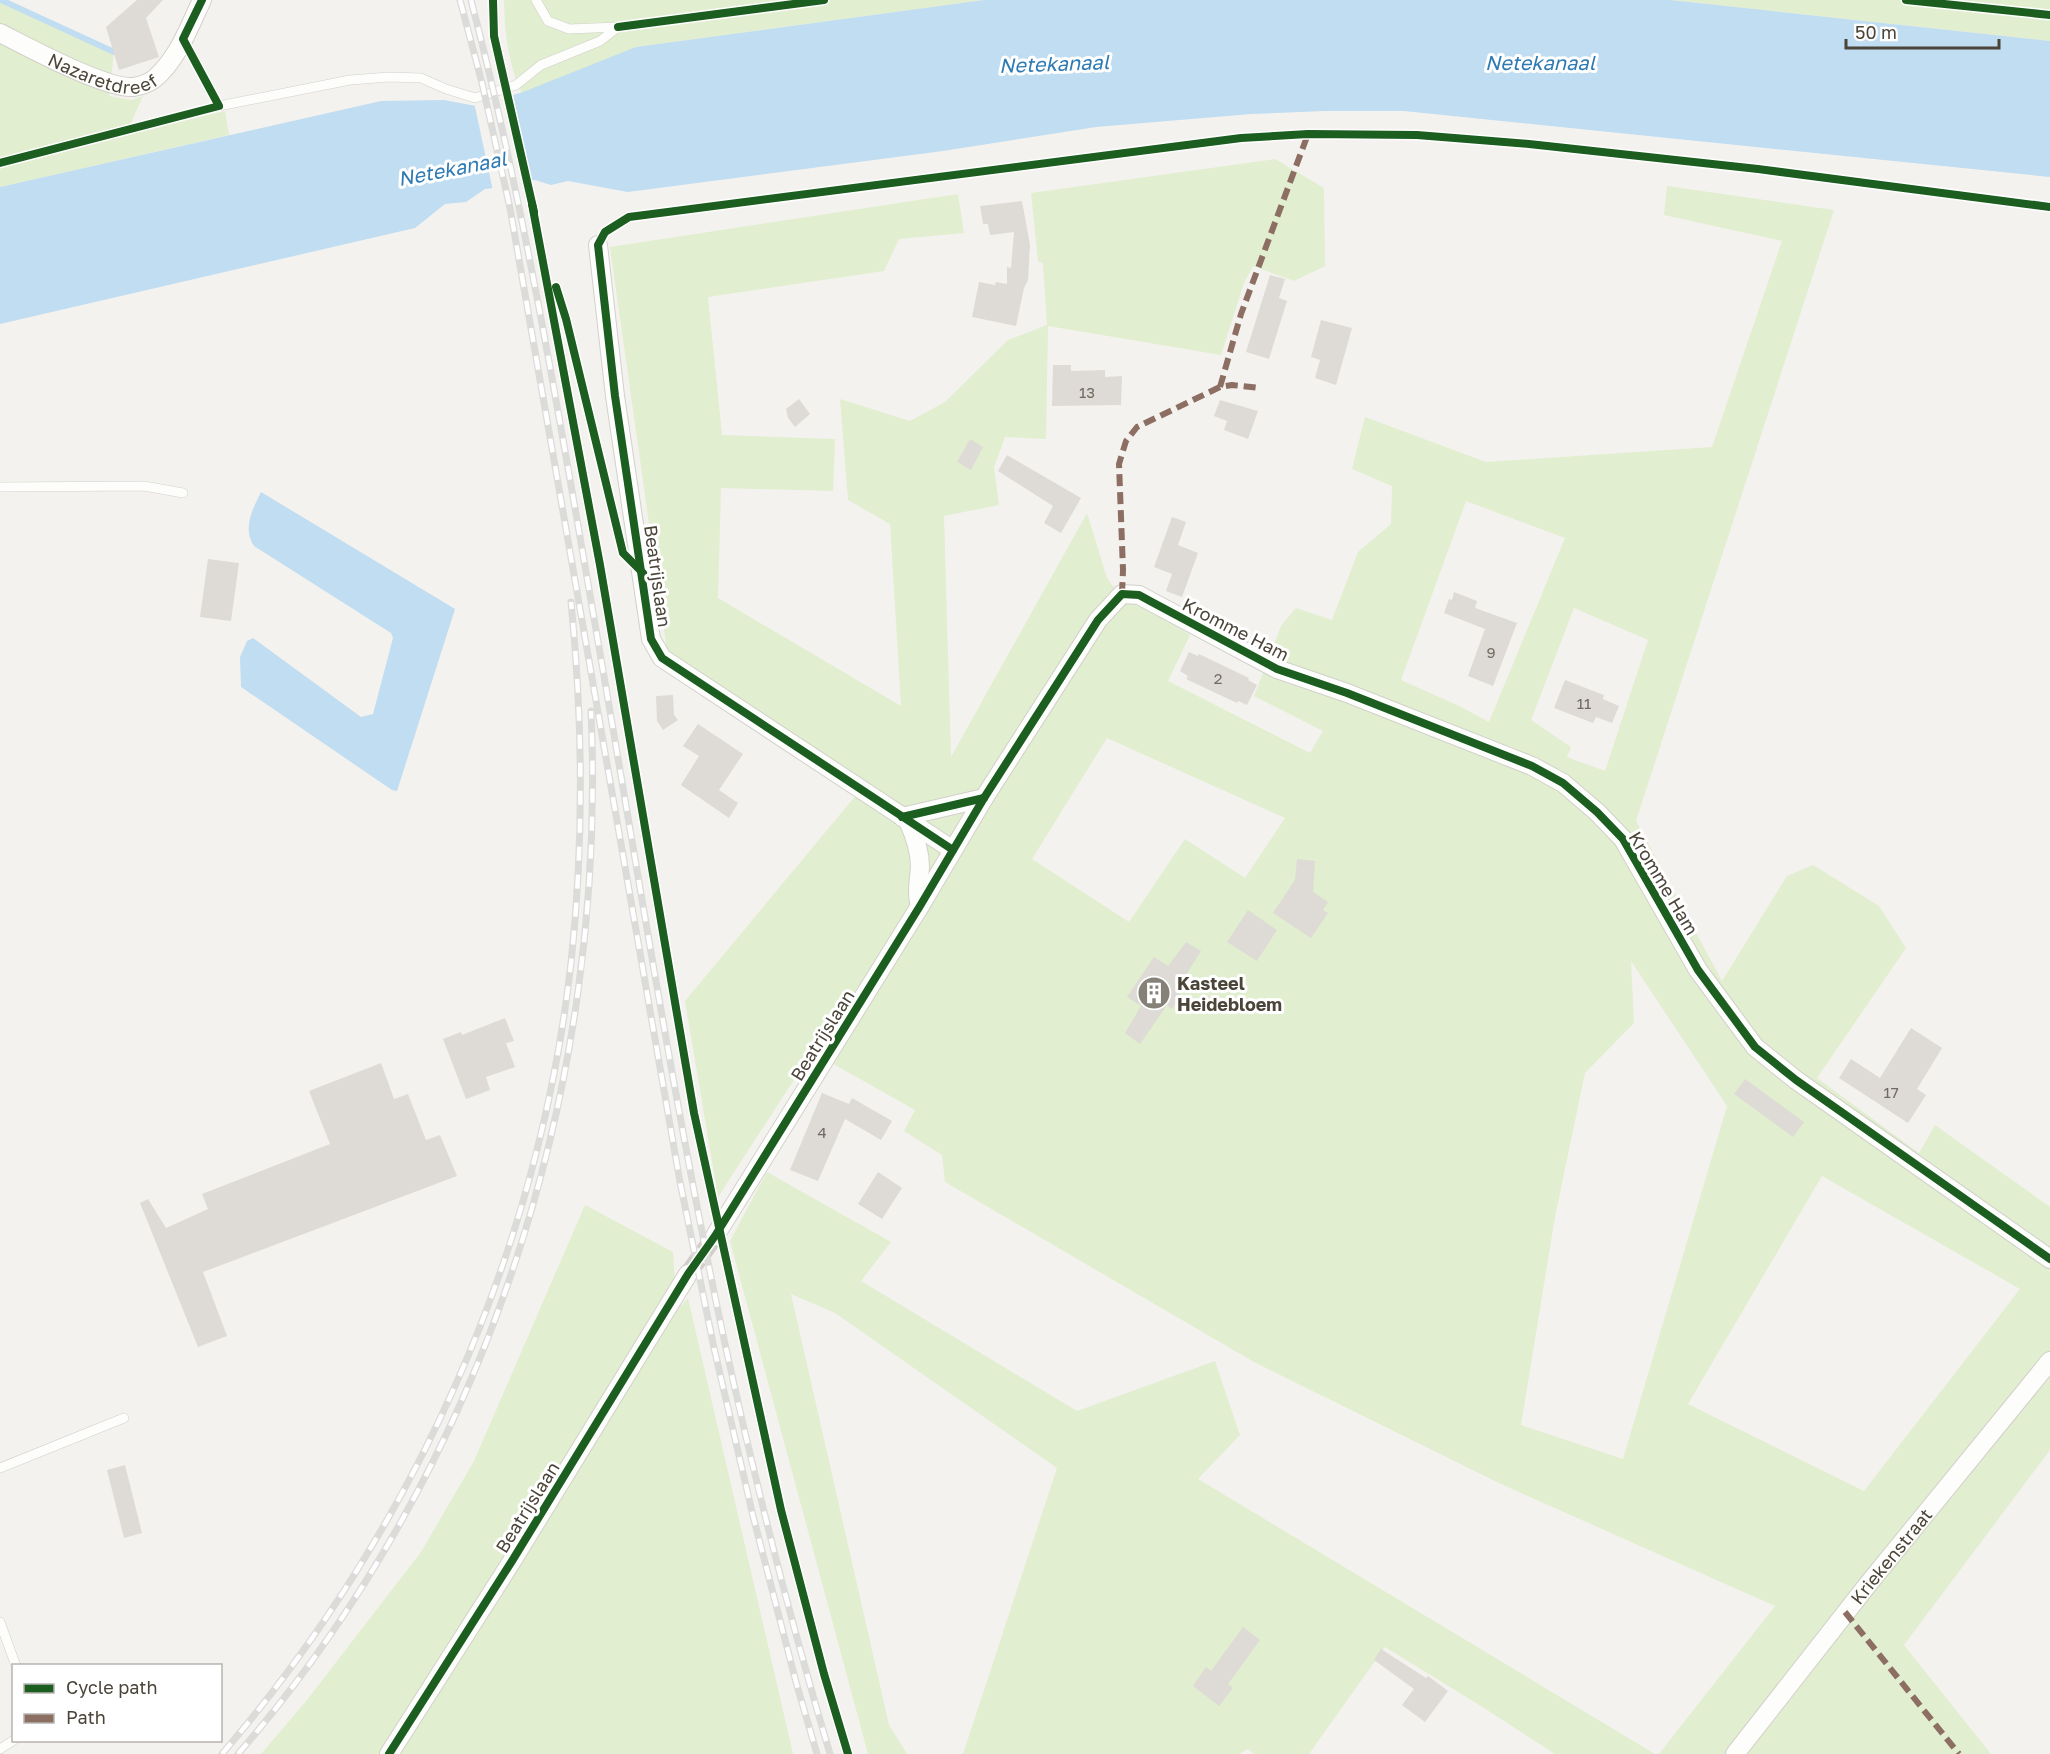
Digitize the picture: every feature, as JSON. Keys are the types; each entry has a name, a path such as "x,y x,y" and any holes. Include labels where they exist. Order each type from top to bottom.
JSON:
{"street":[{"name":"Nazaretdreef","path":"0,33 103,81 132,87 148,83 171,60 202,0"},
{"name":"Beatrijslaan","path":"597,246 615,396 651,639 656,649 662,658 953,850"},
{"name":"Beatrijslaan","path":"715,1236 920,906 984,798 1098,620 1122,594"},
{"name":"Kromme Ham","path":"1122,594 1139,596 1150,601 1277,669 1347,693 1532,766 1563,783 1597,812 1623,839 1698,970 1755,1047 1796,1080 2050,1259"},
{"path":"920,906 917,897 919,857 916,841 905,819 984,798"},
{"name":"Beatrijslaan","path":"389,1754 512,1561 688,1274"},
{"name":"Kriekenstraat","path":"1735,1754 1863,1590 2050,1362"}],"lane":[{"path":"0,163 219,106 350,80 389,77 421,78 475,98 516,85 541,65 600,41 618,27 569,28 548,21 536,0"},
{"path":"183,39 219,106"},
{"path":"597,246 605,232 629,217 1241,138 1308,134"},
{"path":"0,487 144,486 183,493"},
{"path":"0,1468 124,1418"},
{"path":"0,1622 16,1664"}],"green space":[{"path":"0,0 114,52 109,96 132,100 143,96 126,134 225,111 229,135 0,187"},
{"path":"504,0 984,0 636,47 524,98 514,74 508,50"},
{"path":"1670,0 2050,0 2050,41"},
{"path":"1275,159 1324,188 1325,266 1294,281 1253,266 1244,283 1221,355 1048,326 1046,439 1005,437 994,467 999,505 944,516 951,757 1087,513 1107,578 1113,586 1190,635 1168,681 1310,753 1323,731 1254,696 1281,626 1296,608 1332,620 1358,552 1391,524 1392,486 1352,469 1365,417 1486,462 1712,447 1782,241 1664,215 1667,186 1834,210 1636,821 1722,981 1787,876 1813,865 1879,906 1906,948 1817,1078 1919,1153 1935,1125 2050,1207 2050,1450 1904,1645 1991,1754 1659,1754 1775,1606 1501,1484 1254,1362 945,1182 942,1155 904,1131 915,1110 812,1052 718,1197 685,1001 867,782 667,651 610,247 958,194 964,233 899,239 884,271 708,297 722,435 835,439 833,491 721,488 718,598 901,706 890,524 848,500 840,399 910,421 945,402 1008,340 1047,325 1043,263 1038,262 1031,193","holes":["1466,501 1565,538 1489,722 1401,680","1574,608 1648,640 1605,771 1567,757 1571,747 1531,720","1107,738 1285,818 1245,878 1185,839 1129,922 1032,859","1631,961 1727,1106 1623,1459 1521,1425 1555,1217 1585,1073 1634,1023","1822,1176 2020,1289 1864,1491 1688,1404"]},
{"path":"767,1172 891,1242 861,1281 1077,1411 1215,1361 1240,1435 1198,1479 1655,1754 1555,1754 1385,1647 1309,1754 1254,1754 1248,1749 1239,1754 963,1754 1057,1468 835,1313 791,1294 889,1725 907,1754 868,1754 730,1241"},
{"path":"585,1205 673,1252 677,1310 688,1298 793,1754 261,1754 307,1700 421,1552 474,1461"}],"water":[{"name":"Netekanaal","path":"984,0 1670,0 2050,41 2050,177 1404,111 1251,114 1096,127 943,151 628,192 568,181 551,185 535,180 485,189 466,202 445,204 415,228 0,324 0,187 381,101 444,100 476,106 523,92 636,47"},
{"path":"261,492 455,609 397,791 392,790 241,687 240,657 247,641 253,638 361,717 373,714 393,638 391,633 254,546 249,526 252,512"}],"pier":[{"path":"512,92 532,184 493,191 474,102"}],"building":[{"path":"137,0 163,0 146,18 159,57 119,70 106,27"},
{"path":"1022,201 1030,245 1028,280 1024,288 1016,326 972,317 979,282 995,285 996,282 1007,284 1007,267 1011,268 1014,232 990,235 988,224 983,224 980,206"},
{"path":"1270,275 1285,279 1279,298 1287,301 1269,359 1246,352"},
{"path":"1321,320 1352,328 1336,385 1315,378 1320,360 1311,357"},
{"path":"1053,365 1071,365 1071,371 1105,370 1105,377 1122,376 1121,405 1052,406"},
{"path":"799,399 810,414 795,427 788,418 786,409"},
{"path":"1220,400 1258,411 1248,439 1224,430 1227,421 1214,416"},
{"path":"970,439 983,447 971,470 957,462"},
{"path":"1007,455 1081,498 1061,533 1044,523 1053,506 998,471"},
{"path":"1172,517 1186,522 1178,545 1198,553 1182,597 1166,591 1172,574 1154,567"},
{"path":"208,559 239,563 231,621 200,617"},
{"path":"1454,592 1477,601 1475,608 1517,623 1493,686 1468,676 1485,629 1444,613"},
{"path":"1189,652 1198,656 1199,654 1249,678 1248,680 1257,685 1247,705 1238,701 1237,703 1186,679 1188,676 1180,671"},
{"path":"1565,680 1604,695 1603,699 1619,706 1612,723 1596,717 1593,723 1554,708"},
{"path":"673,695 674,715 678,720 663,730 657,721 656,696"},
{"path":"698,724 743,754 719,790 738,803 729,818 681,785 699,756 683,746"},
{"path":"1297,859 1315,861 1313,892 1328,902 1323,910 1328,913 1311,938 1273,913 1295,880"},
{"path":"1248,910 1277,930 1257,961 1227,942"},
{"name":"Kasteel Heidebloem","path":"1186,942 1201,951 1176,991 1181,995 1172,1009 1167,1005 1140,1044 1125,1033 1141,1006 1127,997 1154,957 1168,966"},
{"path":"505,1018 514,1041 506,1043 515,1067 486,1077 490,1090 466,1099 443,1039 461,1032 462,1035"},
{"path":"1911,1028 1942,1048 1917,1089 1926,1095 1908,1123 1839,1078 1851,1059 1880,1078"},
{"path":"381,1063 394,1099 408,1094 426,1140 440,1135 457,1176 203,1272 227,1336 198,1347 140,1203 148,1199 166,1228 208,1209 202,1194 330,1144 309,1091"},
{"path":"1745,1079 1804,1122 1793,1137 1734,1094"},
{"path":"822,1093 849,1104 852,1098 892,1121 881,1140 845,1119 818,1181 790,1170"},
{"path":"878,1172 902,1188 882,1219 858,1204"},
{"path":"125,1465 142,1533 124,1538 107,1470"},
{"path":"1243,1627 1260,1640 1228,1684 1233,1688 1219,1706 1193,1686 1206,1667 1211,1671"},
{"path":"1381,1649 1426,1678 1428,1676 1448,1691 1425,1722 1402,1705 1414,1689 1374,1660"}],"waterway":[{"path":"1,0 114,52"}],"tunnel":[{"path":"688,1274 715,1236"}],"railway":[{"path":"460,0 482,83 510,208 680,1182 714,1348 753,1516 817,1754"},
{"path":"471,0 509,162 542,325 659,999 707,1258 736,1396 761,1499 830,1754"},
{"path":"222,1754 290,1668 352,1577 408,1483 456,1384 496,1283 529,1178 554,1072 571,963 575,918 580,828 580,737 571,602"},
{"path":"238,1754 325,1642 400,1523 463,1397 514,1266 552,1131 578,992 591,852 591,711"}],"marked path":[{"path":"1220,387 1241,314 1308,134"},
{"path":"1122,594 1119,464 1126,441 1137,427 1220,387 1232,385 1260,388"},
{"path":"1845,1612 1959,1754"}],"cycle path":[{"path":"0,163 219,106 183,39 202,0"},
{"path":"493,0 494,36 534,212"},
{"path":"618,27 824,0"},
{"path":"1906,0 2050,15"},
{"path":"953,850 662,658 651,639 615,396 598,245 605,232 629,217 1241,138 1308,134 1417,135 1529,144 1758,169 2050,207"},
{"path":"532,204 600,565 694,1113 781,1510 824,1674 848,1754"},
{"path":"556,287 566,319 623,553 643,573"},
{"path":"389,1754 512,1561 688,1274 715,1236 920,906 984,798 1098,620 1122,594 1139,595 1277,669 1347,693 1532,766 1563,783 1597,812 1623,839 1698,970 1755,1047 1796,1080 2050,1259"},
{"path":"902,817 984,798"}],"place":[{"name":"Kasteel Heidebloem","path":"1154,993"}]}
